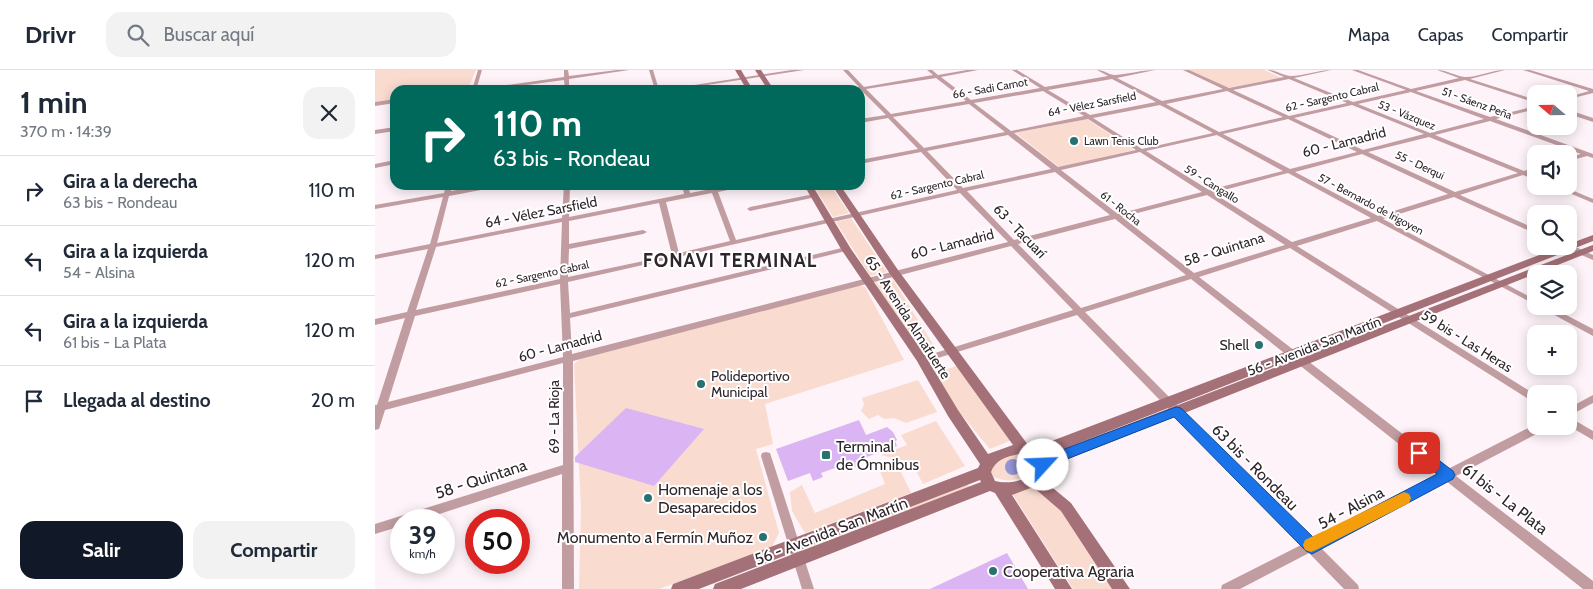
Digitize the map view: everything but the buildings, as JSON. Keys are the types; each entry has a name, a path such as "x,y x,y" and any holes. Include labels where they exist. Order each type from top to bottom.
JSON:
{"main road":[{"path":"738,70 747,85"},
{"path":"760,73 768,85"},
{"name":"65 - Avenida Almafuerte","path":"811,190 846,249 922,360 990,477 1064,589"},
{"name":"65 - Avenida Almafuerte","path":"839,190 894,272 951,349 1034,455"},
{"name":"56 - Avenida San Martín","path":"1577,244 1593,238"},
{"name":"56 - Avenida San Martín","path":"679,589 796,552 990,477 1003,453 1034,455 1172,407 1404,317 1501,285 1593,248"},
{"name":"56 - Avenida San Martín","path":"1404,317 1489,278 1548,255"},
{"path":"990,477 1015,489 1026,485 1034,480 1040,472 1034,455"},
{"path":"1034,480 1047,490 1055,501 1066,507 1122,589"},
{"name":"56 - Avenida San Martín","path":"721,589 796,552"}],"street":[{"path":"476,85 480,70"},
{"path":"566,70 567,85"},
{"path":"515,85 608,71 627,70"},
{"path":"651,70 656,85"},
{"path":"700,85 743,79 760,73 802,70"},
{"name":"63 - Tacuarí","path":"845,70 860,85"},
{"name":"61 - Rocha","path":"929,70 1298,358"},
{"path":"865,88 976,70"},
{"name":"59 - Cangallo","path":"1014,70 1404,317"},
{"name":"57 - Bernardo de Irigoyen","path":"1099,70 1527,298"},
{"name":"66 - Sadi Carnot","path":"865,120 1153,70"},
{"name":"55 - Derqui","path":"1185,70 1527,228"},
{"name":"53 - Vázquez","path":"1269,70 1527,175"},
{"name":"64 - Vélez Sarsfield","path":"865,161 1329,70"},
{"name":"51 - Sáenz Peña","path":"1354,70 1593,156"},
{"path":"1439,70 1527,99"},
{"name":"62 - Sargento Cabral","path":"375,322 1503,70"},
{"path":"1525,70 1593,91"},
{"name":"63 - Tacuarí","path":"865,90 1172,407"},
{"path":"1577,96 1593,91"},
{"path":"376,105 390,102"},
{"name":"60 - Lamadrid","path":"378,408 894,272 1527,109"},
{"path":"1577,115 1593,120"},
{"path":"375,132 390,130"},
{"path":"1577,157 1593,151"},
{"path":"375,166 390,163"},
{"name":"58 - Quintana","path":"922,360 951,349 1527,172"},
{"path":"375,206 444,190"},
{"path":"375,426 378,408 412,314 448,190"},
{"name":"69 - La Rioja","path":"567,190 564,280 568,358 568,589"},
{"path":"687,190 689,196"},
{"path":"715,190 734,243"},
{"name":"64 - Vélez Sarsfield","path":"375,257 662,202 715,190"},
{"path":"1577,195 1593,201"},
{"path":"750,209 814,196"},
{"path":"662,202 676,256"},
{"path":"566,247 643,232"},
{"path":"567,316 846,249"},
{"path":"1577,251 1593,258"},
{"path":"1559,315 1593,333"},
{"name":"59 bis - Las Heras","path":"1404,317 1527,394"},
{"name":"61 bis - La Plata","path":"1298,358 1593,589"},
{"path":"1577,408 1593,399"},
{"name":"63 bis - Rondeau","path":"1172,407 1353,589"},
{"path":"1577,426 1593,436"},
{"name":"54 - Alsina","path":"1227,589 1527,434"},
{"path":"766,456 808,589"},
{"name":"58 - Quintana","path":"440,509 568,468"},
{"name":"58 - Quintana","path":"375,530 390,525"}],"shaded area":[{"path":"375,70 476,70 470,85 390,85 390,100 375,102"},
{"path":"1188,70 1264,70 1282,78 1227,88"},
{"name":"Lawn Tenis Club","path":"1087,119 1134,150 1059,167 1016,133"},
{"path":"816,190 833,190 849,213 833,217"},
{"path":"851,218 887,272 870,276 836,222"},
{"path":"892,278 936,349 916,355 875,282"},
{"name":"Polideportivo Municipal","path":"859,285 865,287 904,360 765,404 773,444 756,449 779,533 772,547 659,589 579,589 581,508 574,364 582,357"},
{"path":"959,365 1012,440 990,449 932,379 939,372"},
{"path":"918,380 937,412 906,423 894,418 884,419 878,415 869,419 861,411 864,404 862,398"},
{"path":"936,421 965,466 923,484 912,463 881,455 907,445 901,435"},
{"path":"1017,453 1029,454 1036,460 1029,472 1018,479 1011,480 1004,480 991,475 991,467 1002,457"},
{"path":"878,466 901,472 911,493 805,533 792,511 790,492 802,485 815,513 885,484"},
{"path":"1032,482 1041,494 1065,512 1117,589 1073,589 1013,495 1012,490"},
{"path":"967,483 969,487 806,549 805,545"}],"water":[{"path":"1010,459 1016,459 1021,464 1019,473 1010,475 1005,470 1005,464"}],"slow traffic":[{"path":"1311,545 1404,498"}],"place":[{"name":"Lawn Tenis Club","path":"1074,141"},
{"name":"Shell","path":"1259,345"},
{"name":"Polideportivo Municipal","path":"701,384"},
{"name":"Terminal de Ómnibus","path":"826,455"},
{"name":"Homenaje a los Desaparecidos","path":"648,498"},
{"name":"Monumento a Fermín Muñoz","path":"763,537"},
{"name":"Cooperativa Agraria","path":"993,571"}],"district":[{"name":"FONAVI TERMINAL","path":"730,260"}],"route":[{"path":"1043,465 1043,463 1176,411 1312,546 1448,475 1419,453"}]}
